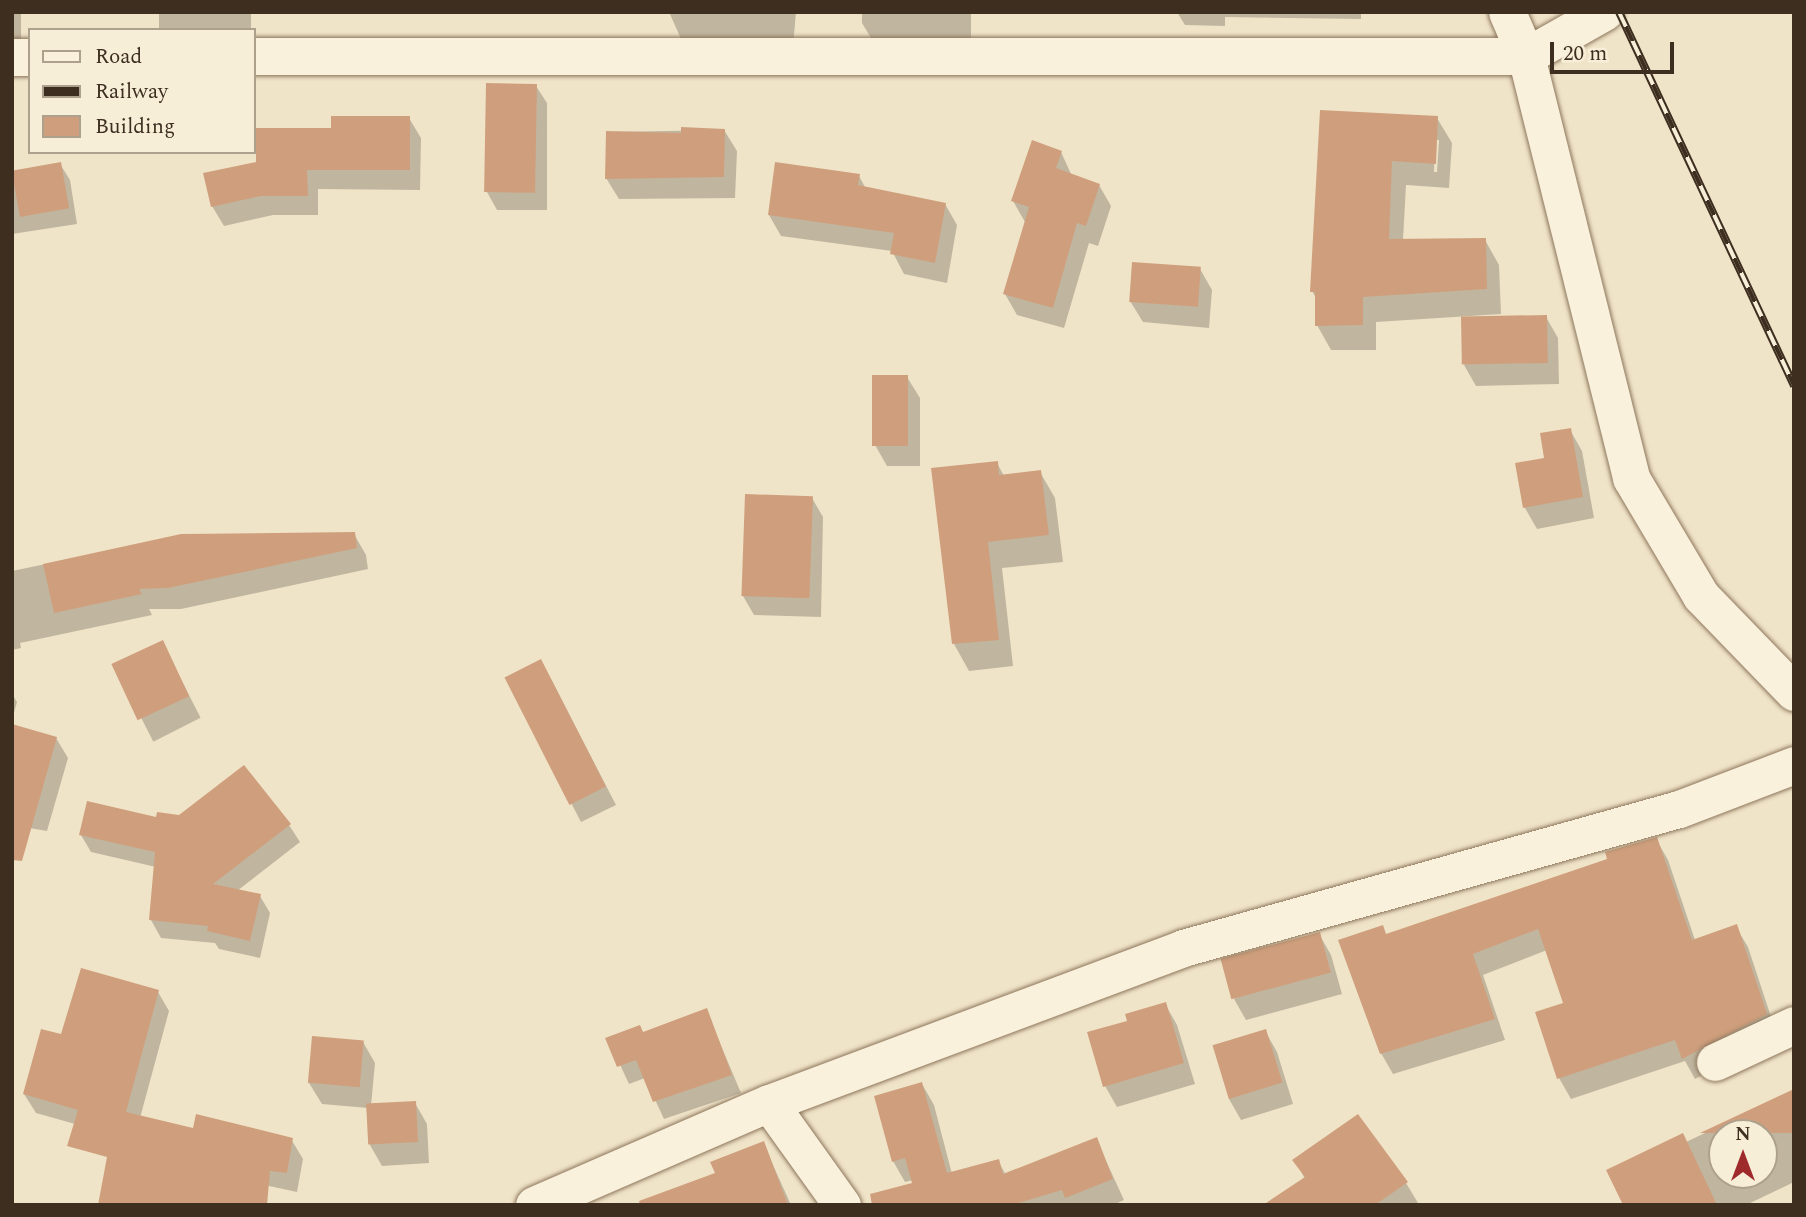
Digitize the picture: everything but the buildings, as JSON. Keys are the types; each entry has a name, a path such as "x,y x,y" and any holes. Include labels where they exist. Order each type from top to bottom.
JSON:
{"street":[{"path":"1507,12 1526,56 1631,478 1701,596 1794,692"},
{"path":"256,56 1526,56 1604,12"},
{"path":"534,1205 769,1103 891,1054 1184,948 1679,809 1794,765"},
{"path":"1715,1062 1794,1025"},
{"path":"769,1103 842,1205"}],"railway":[{"path":"1619,12 1794,386"}]}
